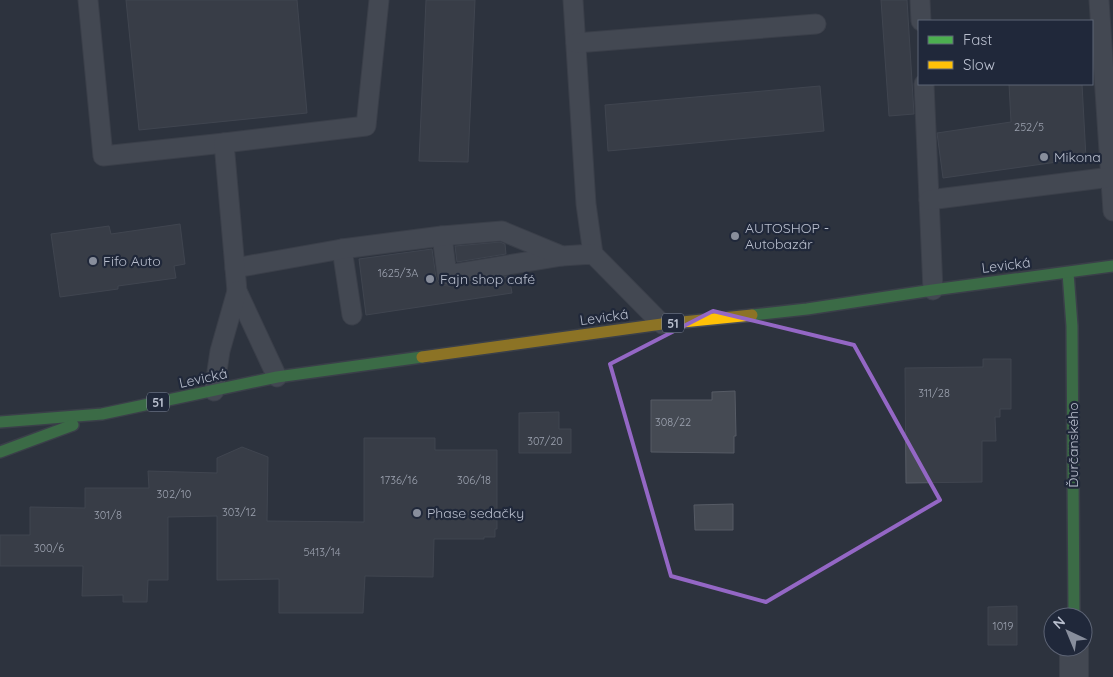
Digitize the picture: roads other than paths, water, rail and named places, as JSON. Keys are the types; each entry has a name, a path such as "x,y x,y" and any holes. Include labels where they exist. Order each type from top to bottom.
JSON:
{"main road":[{"name":"Levická","path":"0,422 102,414 278,377 662,324 807,309 1113,266"},
{"name":"Ďurčanského","path":"1068,273 1072,326 1074,607"},
{"name":"Levická","path":"0,452 102,414"}],"street":[{"path":"1074,657 1074,677"}],"lane":[{"path":"88,0 103,156 366,126 379,0"},
{"path":"573,0 586,204 593,254 662,324"},
{"path":"920,0 921,20"},
{"path":"1099,0 1113,211"},
{"path":"576,43 816,24"},
{"path":"924,85 933,290"},
{"path":"224,143 237,291 278,377"},
{"path":"929,200 1111,177"},
{"path":"235,268 342,249 442,236 502,231 562,256"},
{"path":"442,236 447,275 562,256 593,254"},
{"path":"342,249 352,315"},
{"path":"214,391 220,351 237,291"}],"place":[{"name":"Mikona","path":"1044,157"},
{"name":"AUTOSHOP - Autobazár","path":"735,236"},
{"name":"Fifo Auto","path":"93,261"},
{"name":"Fajn shop café","path":"430,279"},
{"name":"Phase sedačky","path":"417,513"}]}
